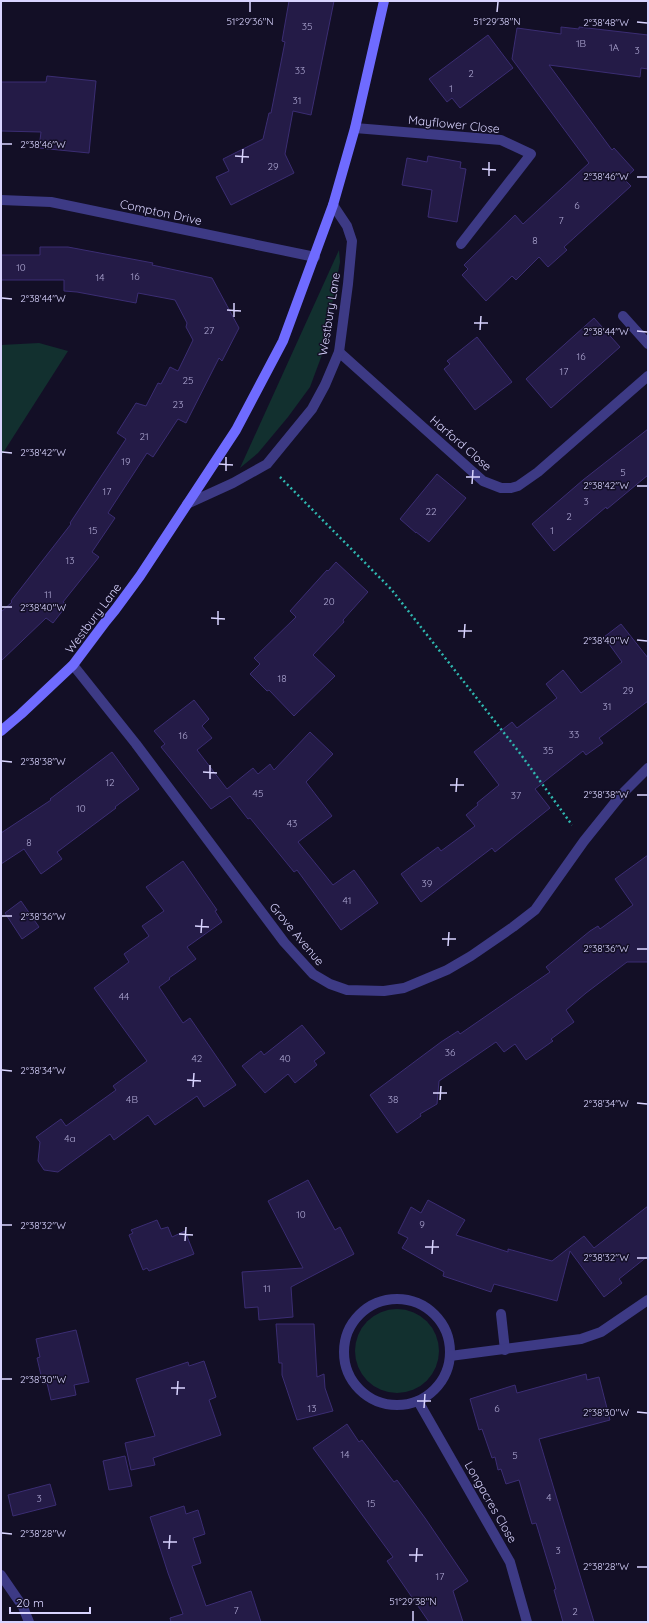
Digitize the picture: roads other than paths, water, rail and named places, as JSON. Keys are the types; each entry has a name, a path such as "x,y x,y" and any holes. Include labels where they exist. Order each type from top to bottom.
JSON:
{"street":[{"name":"Westbury Lane","path":"1,731 73,665 140,576 236,430 283,341 333,206 355,128 384,1"},
{"name":"Mayflower Close","path":"355,128 501,140 531,154 460,244"},
{"name":"Compton Drive","path":"1,200 51,202 315,257"},
{"name":"Westbury Lane","path":"187,504 233,484 267,464 312,409 325,385 339,352 352,241 348,226 333,206"},
{"path":"623,316 648,344"},
{"name":"Harford Close","path":"339,352 483,481 492,486 501,488 518,486 538,472 648,376"},
{"name":"Grove Avenue","path":"73,665 136,744 284,942 313,974 330,984 347,990 384,991 404,988 447,970 471,956 535,910 584,841 621,794 648,768"},
{"path":"392,1299 410,1300 427,1308 440,1321 448,1337 450,1356 447,1370 440,1383 430,1394 418,1401 400,1405 382,1403 366,1395 352,1382 345,1365 344,1347 348,1329 359,1314 374,1304 392,1299"},
{"path":"450,1356 581,1339 601,1332 648,1300"},
{"path":"501,1314 505,1350"},
{"name":"Longacres Close","path":"418,1401 510,1562 527,1622"},
{"path":"1,1575 23,1607 29,1622"}]}
